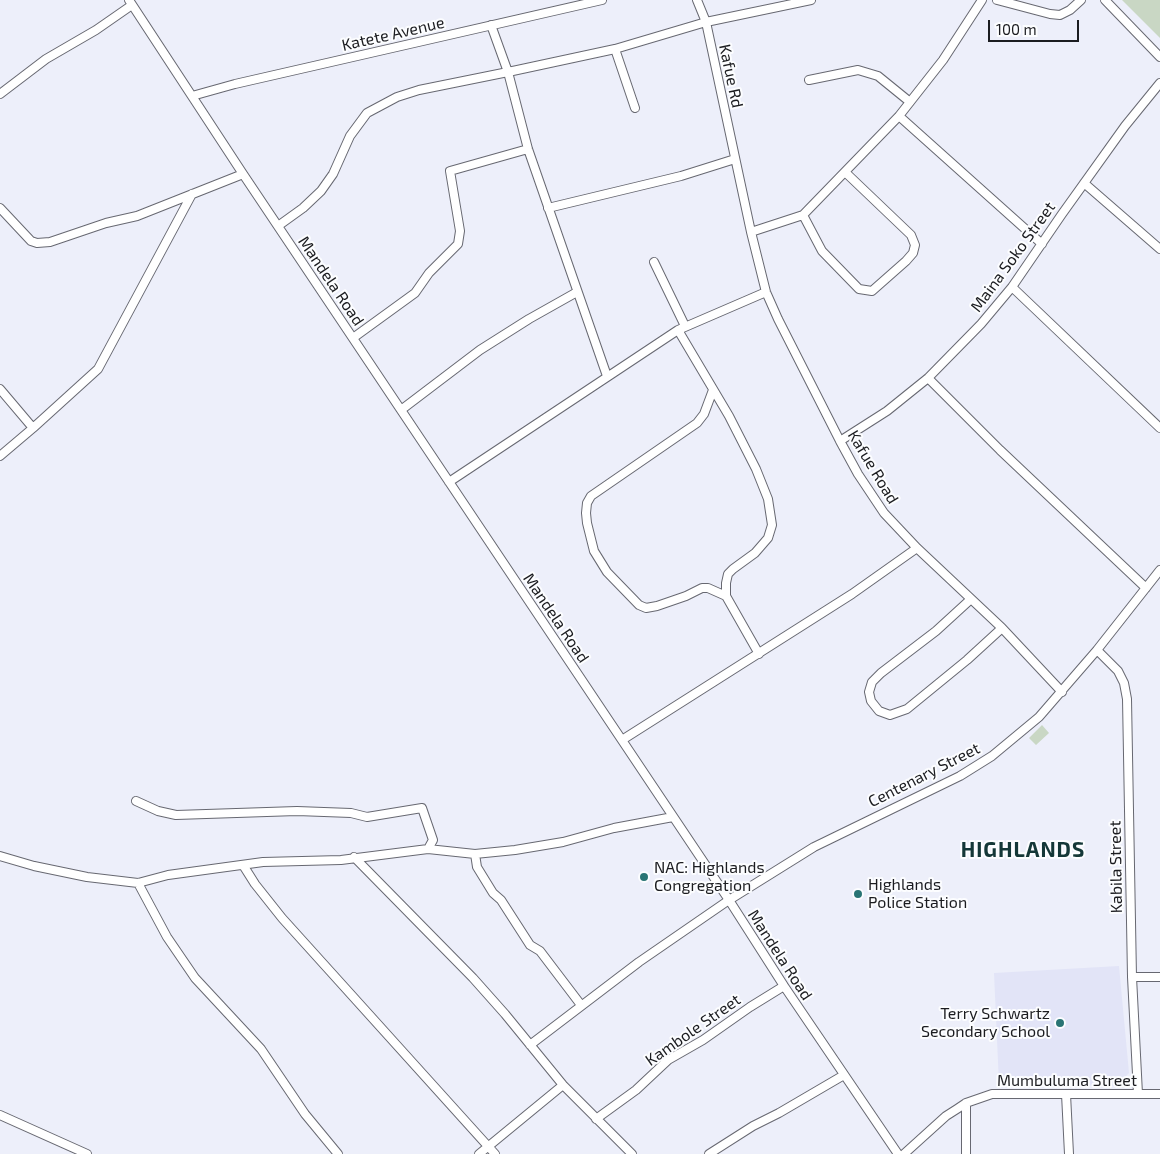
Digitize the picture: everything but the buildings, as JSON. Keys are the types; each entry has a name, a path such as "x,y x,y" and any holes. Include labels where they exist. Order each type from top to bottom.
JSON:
{"street":[{"name":"Katete Avenue","path":"192,96 235,84 602,0"},
{"name":"Kafue Rd","path":"696,0 706,22 751,232"},
{"path":"278,226 321,191 333,174 350,136 367,113 397,97 419,90 616,49 706,22 812,0"},
{"path":"751,232 803,215 846,172 899,116 943,60 982,0"},
{"path":"997,0 1060,15 1070,10 1081,0"},
{"path":"1105,0 1160,58"},
{"path":"0,94 46,59 96,30 130,2"},
{"name":"Mandela Road","path":"130,2 729,900 784,986 898,1154"},
{"path":"491,25 508,72 528,149 607,376"},
{"path":"616,49 635,108"},
{"path":"809,80 858,70 878,76 910,102"},
{"name":"Maina Soko Street","path":"840,441 887,411 928,378 981,324 1012,287 1125,126 1160,83"},
{"path":"899,116 1042,244"},
{"path":"353,338 415,293 434,267 458,244 460,231 450,171 528,149"},
{"path":"548,208 681,176 735,159"},
{"path":"803,215 822,252 859,289 872,291 906,261 913,253 915,245 911,235 846,172"},
{"path":"0,208 31,241 37,243 50,242 106,223 137,216 243,174"},
{"path":"1084,183 1160,250"},
{"path":"0,456 98,369 192,194"},
{"name":"Kafue Road","path":"751,232 766,292 778,319 840,441 875,501 917,548 1002,628 1062,692"},
{"path":"654,262 681,328 756,469 768,499 772,525 768,538 755,553 728,574 726,583 726,596 759,654"},
{"path":"1012,287 1160,428"},
{"path":"401,410 480,350 577,292"},
{"path":"449,482 681,328 766,292"},
{"path":"928,378 1006,457 1146,588"},
{"path":"0,389 33,428"},
{"path":"713,390 707,408 697,423 591,496 587,503 586,513 594,551 607,572 638,605 646,608 657,606 702,588 708,588 726,596"},
{"path":"622,740 867,584 917,548"},
{"name":"Centenary Street","path":"530,1045 639,962 729,900 814,847 960,776 992,756 1039,717 1062,692 1160,570"},
{"path":"972,599 936,631 872,682 869,692 871,701 879,711 890,715 907,709 967,660 1002,628"},
{"name":"Kabila Street","path":"1097,650 1118,671 1124,682 1127,699 1132,978 1138,1094"},
{"path":"136,800 158,811 176,815 297,811 351,813 367,817 422,808 433,840 428,849"},
{"path":"0,856 34,866 87,877 138,883 168,875 263,862 341,860 428,849 475,854 515,850 563,842 614,828 673,817"},
{"path":"475,854 477,867 530,945 540,951 581,1005"},
{"path":"354,857 472,978 563,1085 632,1154"},
{"path":"243,864 255,884 282,918 495,1154"},
{"path":"138,883 167,937 195,978 261,1049 305,1114 338,1154"},
{"path":"1132,978 1160,977"},
{"name":"Kambole Street","path":"596,1119 636,1090 668,1060 703,1040 784,986"},
{"path":"709,1154 752,1126 779,1113 844,1075"},
{"path":"479,1154 563,1085"},
{"name":"Mumbuluma Street","path":"904,1154 946,1116 966,1103 992,1094 1160,1094"},
{"path":"1066,1094 1069,1154"},
{"path":"966,1103 966,1154"},
{"path":"0,1115 87,1154"}],"shaded area":[{"name":"Terry Schwartz Secondary School","path":"1119,966 1129,1073 1117,1086 999,1084 994,973"}],"green space":[{"path":"1122,0 1160,0 1160,38"},
{"path":"1042,725 1049,733 1036,745 1029,738"}],"place":[{"name":"NAC: Highlands Congregation","path":"644,877"},
{"name":"Highlands Police Station","path":"858,894"},
{"name":"Terry Schwartz Secondary School","path":"1060,1023"}],"district":[{"name":"HIGHLANDS","path":"1023,850"}]}
